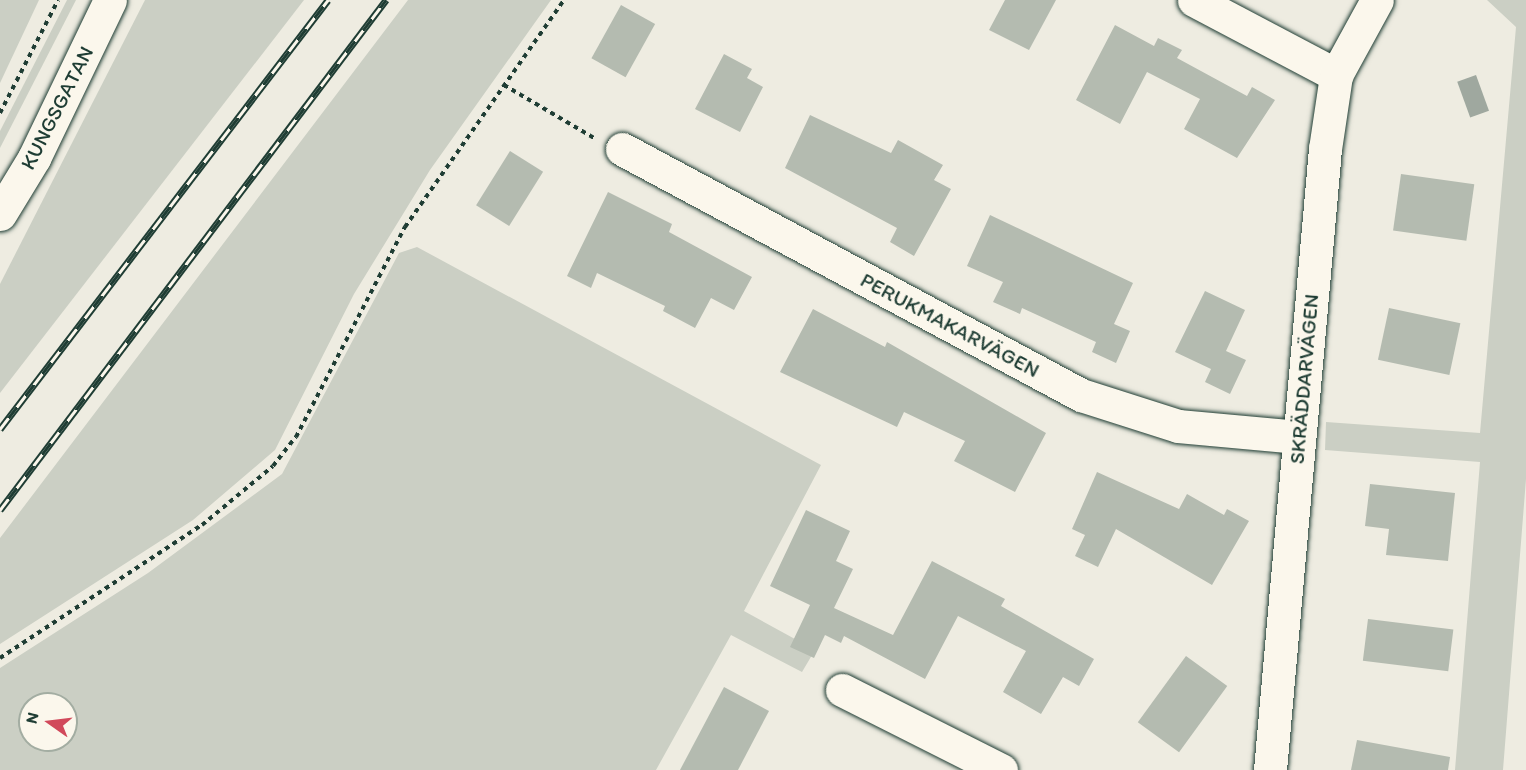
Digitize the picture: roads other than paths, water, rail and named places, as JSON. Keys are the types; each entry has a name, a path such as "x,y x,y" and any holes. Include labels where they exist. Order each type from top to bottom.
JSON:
{"street":[{"name":"KUNGSGATAN","path":"0,214 34,158 110,0"},
{"path":"1194,0 1336,75"},
{"name":"SKRÄDDARVÄGEN","path":"1270,770 1298,437 1336,75 1377,0"},
{"name":"PERUKMAKARVÄGEN","path":"622,149 1081,395 1178,426 1298,437"},
{"path":"842,690 1001,770"}],"railway":[{"path":"0,429 328,0"},
{"path":"0,510 386,0"}]}
